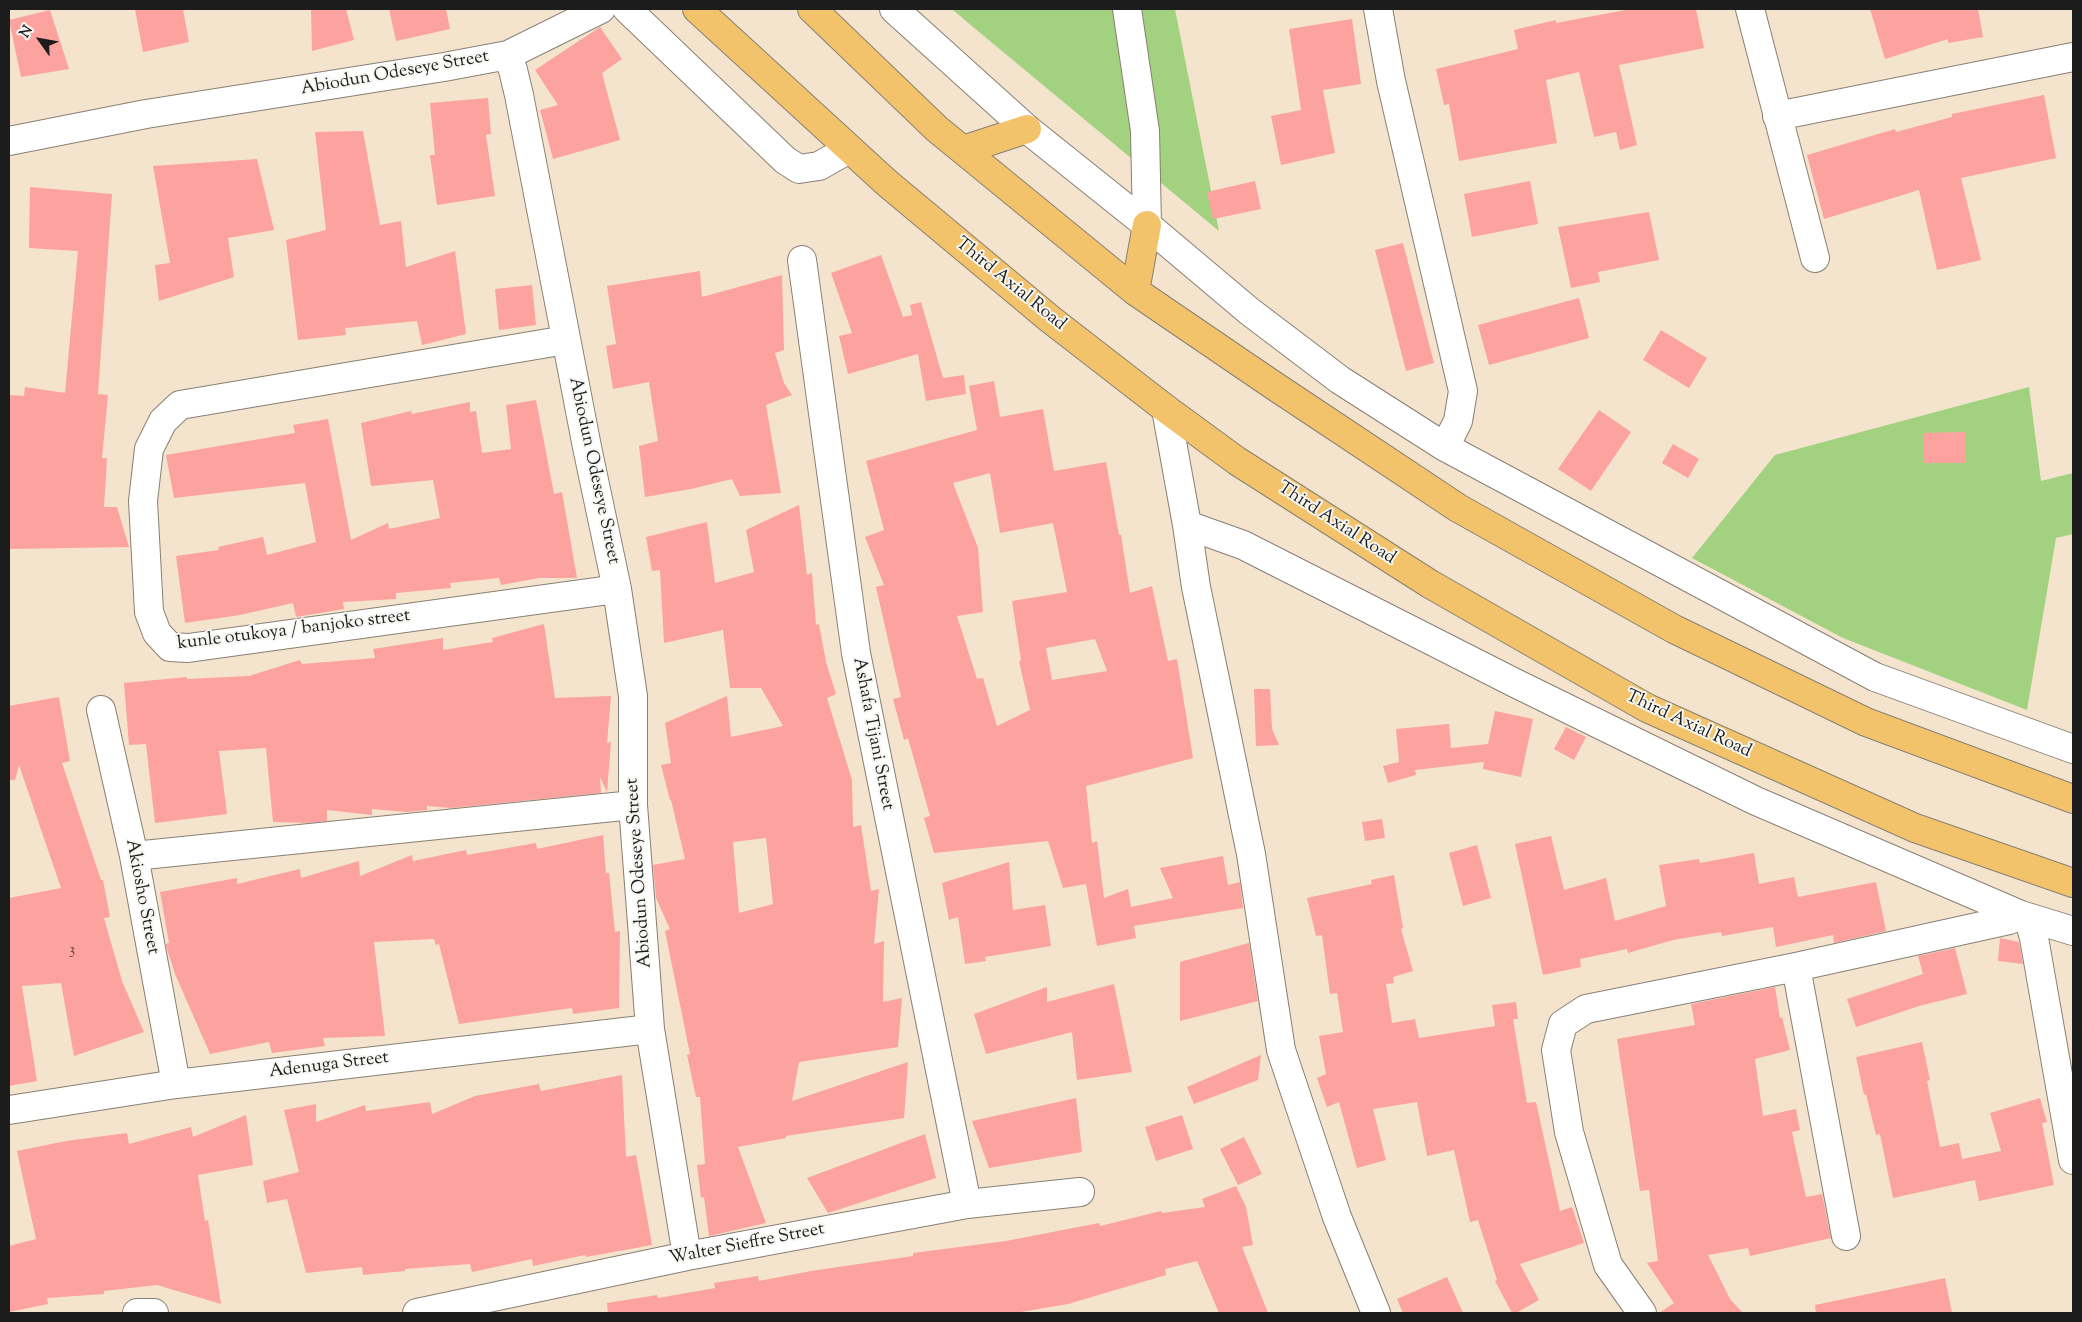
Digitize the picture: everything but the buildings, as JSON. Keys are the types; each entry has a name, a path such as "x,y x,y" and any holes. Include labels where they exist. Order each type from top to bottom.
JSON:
{"highway":[{"name":"Third Axial Road","path":"697,9 887,183 1050,319 1166,409 1237,461 1430,584 1647,708 1915,828 2073,883"},
{"path":"812,9 937,129 1135,291 1264,380 1458,508 1674,629 1866,722 2073,799"},
{"path":"963,150 1028,129"},
{"path":"1135,291 1147,226"}],"street":[{"path":"508,55 601,9"},
{"path":"627,9 785,160 799,169 819,166 849,149"},
{"path":"894,9 1028,129 1249,312 1333,374 1445,447 1876,677 2073,749"},
{"path":"1127,9 1145,131 1147,226"},
{"path":"1378,9 1393,90 1463,391 1458,421 1445,447"},
{"path":"1750,9 1815,258"},
{"name":"Abiodun Odeseye Street","path":"9,141 146,114 444,67 508,55 514,70 519,94 566,340 617,589 633,696 634,805 650,1029 687,1256"},
{"path":"1777,116 2073,58"},
{"name":"Ashafa Tijani Street","path":"802,260 856,653 967,1204"},
{"name":"kunle otukoya / banjoko street","path":"566,340 180,404 164,422 149,449 144,501 149,612 157,634 170,647 188,648 617,589"},
{"path":"1166,409 1196,587 1251,854 1282,1050 1337,1217 1376,1313"},
{"path":"1187,525 1243,546 1515,683 1756,800 2024,916 2073,930"},
{"name":"Akiosho Street","path":"101,710 134,856 176,1084"},
{"path":"134,856 634,805"},
{"path":"1642,1313 1608,1265 1569,1132 1556,1050 1564,1024 1586,1009 1796,967 2024,916"},
{"path":"2024,916 2034,938 2073,1160"},
{"path":"1796,967 1846,1236"},
{"name":"Adenuga Street","path":"9,1110 176,1084 650,1029"},
{"name":"Walter Sieffre Street","path":"418,1313 687,1256 967,1204 1080,1192"},
{"path":"137,1313 154,1313"}],"green space":[{"path":"952,9 1175,9 1219,231 967,22"},
{"path":"2029,387 2041,481 2073,473 2073,534 2056,538 2027,710 1843,638 1692,558 1775,455"}]}
